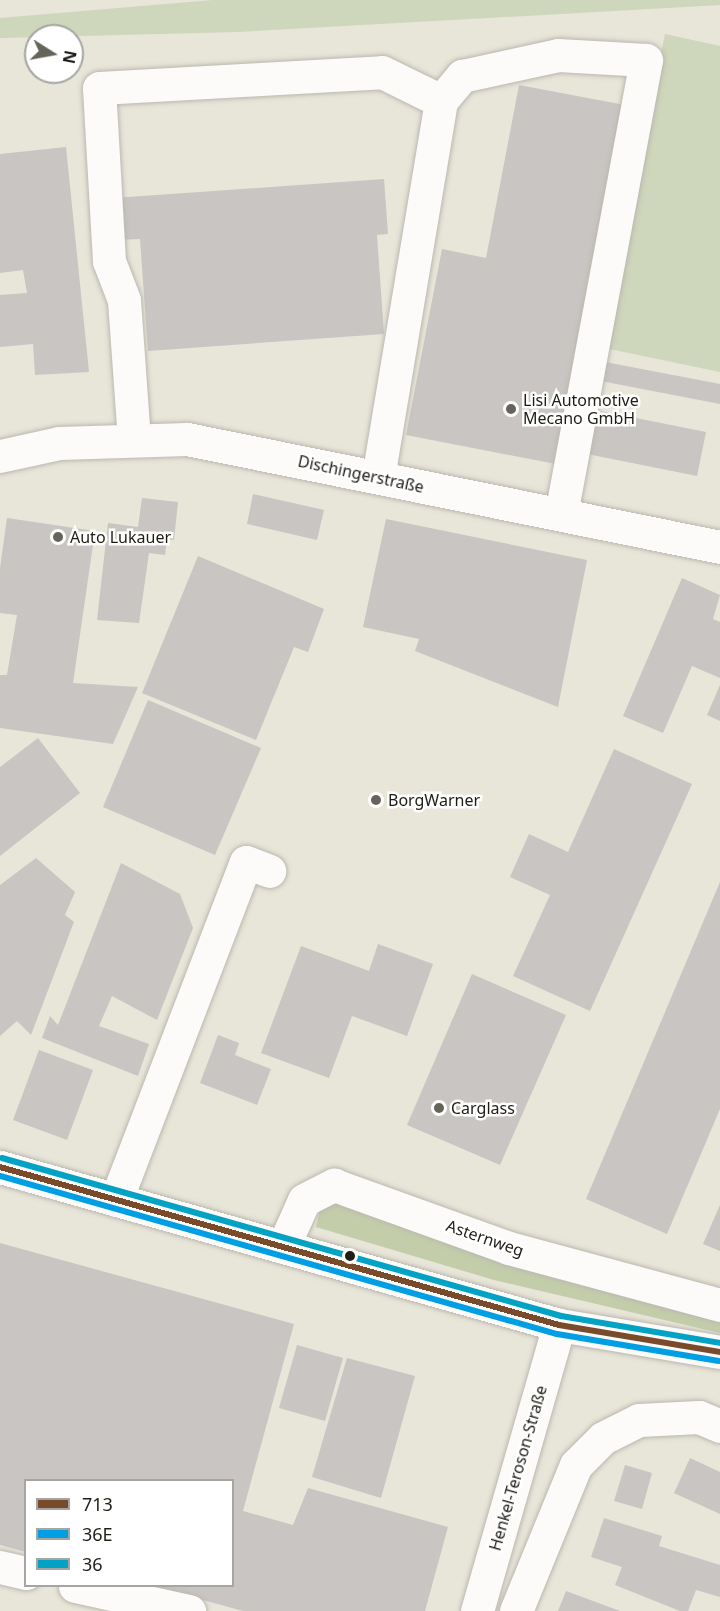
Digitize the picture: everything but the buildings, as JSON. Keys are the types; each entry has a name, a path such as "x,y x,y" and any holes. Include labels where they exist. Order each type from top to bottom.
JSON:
{"street":[{"path":"378,477 441,101 462,76 558,55 646,60 561,514"},
{"path":"134,440 124,300 109,261 99,88 382,72 441,101"},
{"name":"Dischingerstraße","path":"0,456 59,443 187,439 720,548"},
{"path":"116,1200 246,862 269,871"},
{"path":"0,1167 559,1325 720,1352"},
{"name":"Asternweg","path":"283,1247 304,1200 334,1185 509,1248 720,1305"},
{"name":"Henkel-Teroson-Straße","path":"477,1611 559,1325"},
{"path":"516,1611 576,1465 603,1438 639,1420 699,1416 720,1426"},
{"path":"0,1567 24,1573"},
{"path":"80,1587 189,1611"}],"green space":[{"path":"213,0 720,0 720,5 238,32 84,36 84,24 24,24 24,37 0,38 0,18"},
{"path":"665,34 720,46 720,372 600,347"},
{"path":"336,1201 720,1313 720,1333 494,1280 316,1227 321,1205"}],"transit line":[{"name":"36","path":"2,1158 561,1316 720,1343"},
{"name":"713","path":"0,1167 559,1325 720,1352"},
{"name":"36E","path":"0,1176 557,1334 719,1361"}],"place":[{"name":"Lisi Automotive Mecano GmbH","path":"511,409"},
{"name":"Auto Lukauer","path":"58,537"},
{"name":"BorgWarner","path":"376,800"},
{"name":"Carglass","path":"439,1108"}]}
